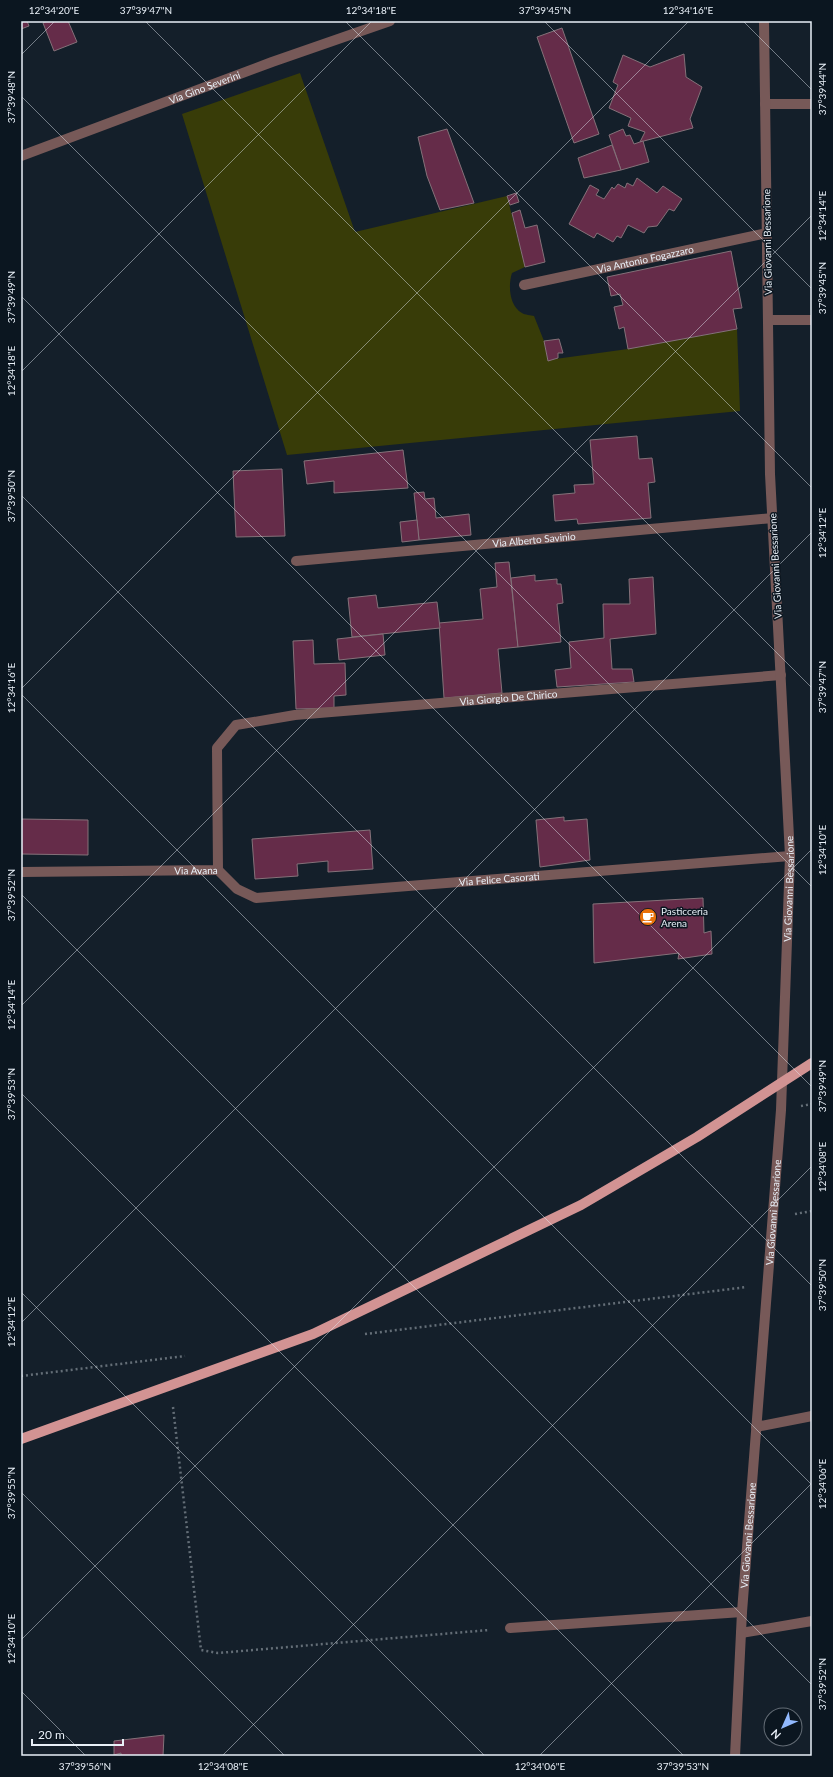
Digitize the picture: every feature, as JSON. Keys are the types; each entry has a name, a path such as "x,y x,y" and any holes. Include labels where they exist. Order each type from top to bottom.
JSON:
{"main road":[{"path":"21,1439 313,1334 581,1205 697,1137 812,1063"}],"street":[{"name":"Via Gino Severini","path":"21,156 272,62 390,21"},
{"name":"Via Giovanni Bessarione","path":"735,1756 742,1612 781,1110 790,856 770,474 764,21"},
{"path":"765,104 812,104"},
{"name":"Via Antonio Fogazzaro","path":"524,285 767,232"},
{"path":"768,320 812,320"},
{"name":"Via Alberto Savinio","path":"296,561 772,518"},
{"name":"Via Giorgio De Chirico","path":"236,725 295,715 781,675"},
{"name":"Via Avana","path":"21,872 218,870 217,748 236,725"},
{"name":"Via Felice Casorati","path":"218,870 237,889 256,898 790,856"},
{"path":"756,1427 812,1416"},
{"path":"510,1628 742,1612"},
{"path":"742,1633 812,1621"}],"path":[{"path":"357,1335 768,1285"},
{"path":"21,1376 192,1355"},
{"path":"168,1358 169,1365"},
{"path":"173,1401 201,1650 218,1653 510,1628"}],"green space":[{"path":"300,73 355,232 507,196 525,267 512,273 510,289 512,300 514,305 523,314 534,316 544,341 548,360 628,349 737,329 740,411 287,455 182,114"}],"building":[{"path":"21,21 27,21 29,26 21,29"},
{"path":"47,21 68,21 77,42 54,51 43,23"},
{"path":"562,28 599,134 574,143 537,37"},
{"path":"684,54 686,77 702,87 690,119 693,128 640,142 645,132 628,126 631,118 609,108 618,85 613,82 623,55 650,67"},
{"path":"447,129 474,203 440,210 427,176 418,137"},
{"path":"623,129 626,136 630,135 634,144 643,141 649,162 621,170 609,135"},
{"path":"612,145 621,170 584,178 578,158"},
{"path":"637,178 657,193 663,186 682,199 674,211 669,209 657,226 648,227 644,233 628,225 621,238 617,236 613,242 597,233 594,238 569,224 590,185 599,190 596,195 604,199 612,187 614,189 618,184 625,188 627,183 633,186"},
{"path":"516,193 519,202 510,205 507,196"},
{"path":"520,210 525,228 537,225 545,262 525,267 512,213"},
{"path":"731,251 742,308 733,309 737,329 628,349 624,327 619,329 614,307 623,305 620,294 611,296 607,277"},
{"path":"559,339 563,353 558,353 558,358 548,361 544,341"},
{"path":"637,436 639,459 652,458 655,482 648,483 651,518 578,524 577,519 555,521 553,495 575,493 574,485 594,484 590,440"},
{"path":"403,450 408,488 334,493 334,481 307,484 304,461"},
{"path":"282,469 285,536 236,537 233,471"},
{"path":"424,492 425,499 434,498 436,518 469,514 471,535 419,540 414,493"},
{"path":"417,520 419,540 402,542 400,522"},
{"path":"509,562 518,647 498,649 502,693 444,698 439,623 483,619 480,589 497,587 495,563"},
{"path":"535,575 535,581 557,579 557,584 561,584 563,603 557,604 561,642 518,647 511,578"},
{"path":"653,577 656,634 610,639 612,669 632,669 634,682 557,687 555,670 571,668 569,642 604,638 603,604 630,604 629,579"},
{"path":"376,595 378,608 437,602 440,628 352,637 348,598"},
{"path":"383,634 385,655 339,660 337,639"},
{"path":"313,640 314,664 345,663 346,695 334,696 334,708 296,709 293,641"},
{"path":"564,817 564,821 587,819 590,860 540,867 536,820"},
{"path":"21,819 88,820 88,855 21,854"},
{"path":"370,830 373,869 328,872 328,861 297,864 298,876 255,879 252,839"},
{"name":"Pasticceria Arena","path":"703,898 704,933 711,931 712,954 678,959 679,953 594,963 593,904"},
{"path":"164,1735 163,1756 121,1756 121,1753 114,1755 114,1741"}],"place":[{"name":"Pasticceria Arena","path":"648,917"}]}
